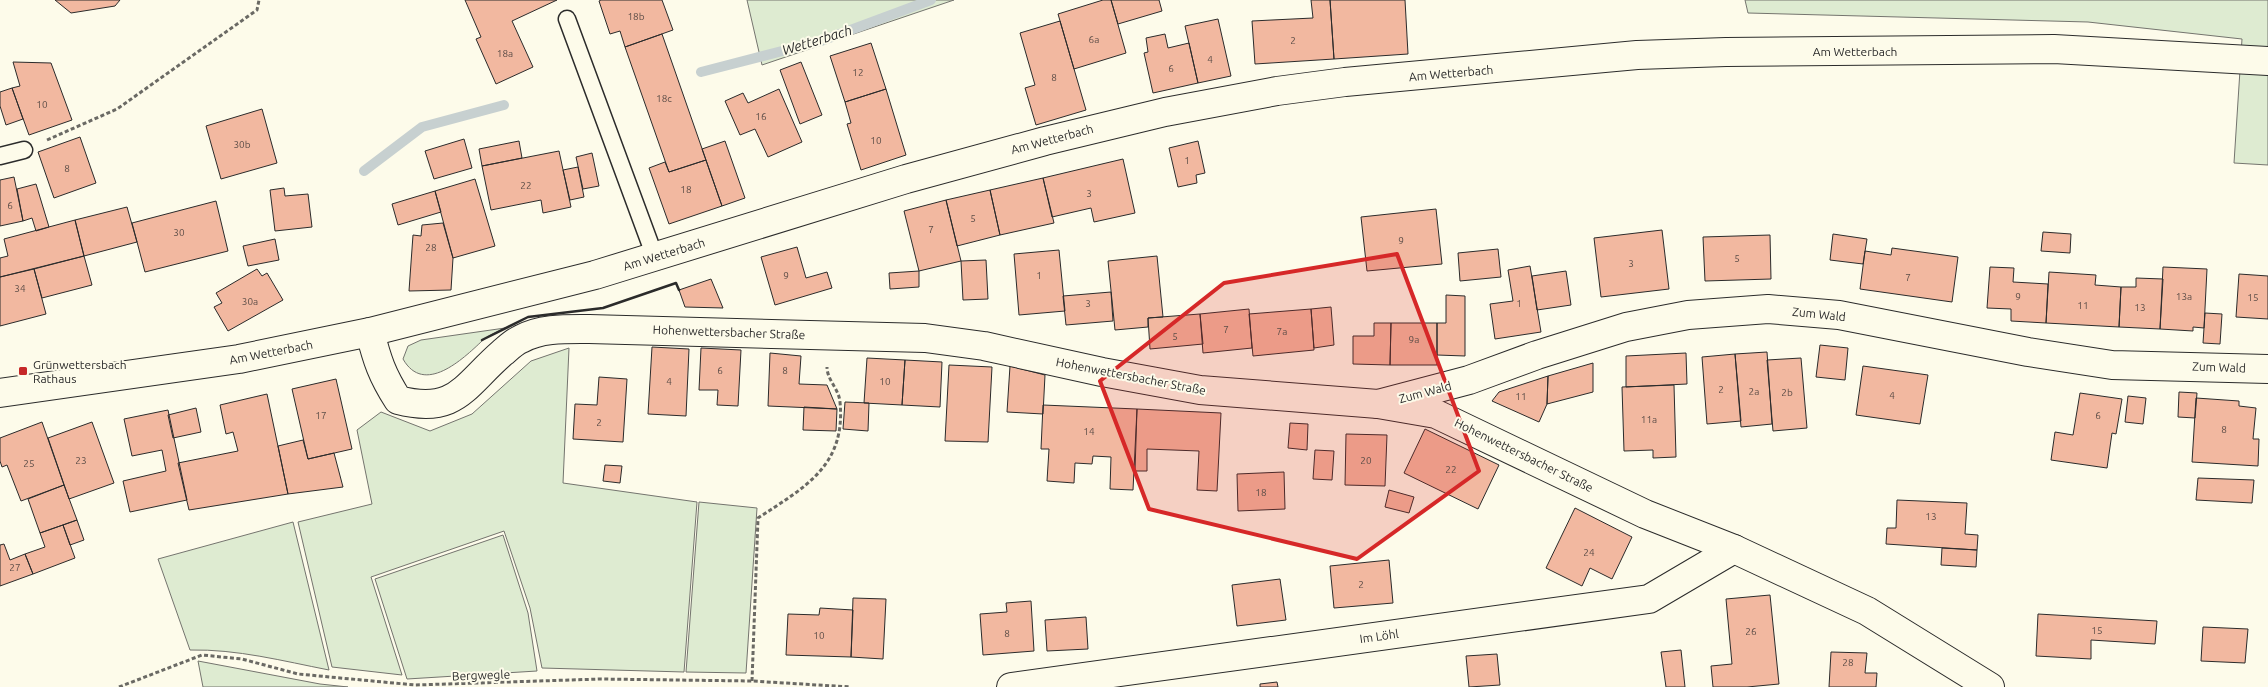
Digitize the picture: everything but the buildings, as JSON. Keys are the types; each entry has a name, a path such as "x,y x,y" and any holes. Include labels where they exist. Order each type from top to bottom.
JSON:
{"street":[{"name":"Am Wetterbach","path":"0,393 239,359 370,332 595,275 906,178 1045,141 1165,112 1277,91 1345,82 1637,55 2054,49 2268,61"},
{"name":"Zum Wald","path":"1378,404 1470,380 1537,355 1626,328 1688,315 1768,309 1839,315 2028,352 2112,365 2268,369"},
{"name":"Hohenwettersbacher Straße","path":"370,332 378,364 398,400 420,405 445,402 469,387 490,363 520,339 536,333 558,329 597,329 925,338 953,341 1200,390 1378,404 1436,414 1645,514 1734,549 1867,611 1990,687"},
{"name":"Im Löhl","path":"1011,687 1649,599 1734,549"}],"lane":[{"path":"567,19 655,257"},
{"path":"0,156 24,150"}],"path":[{"path":"24,150 117,109 257,10 259,0"},
{"path":"752,681 758,518 797,492 822,471 840,435 840,400 827,372 826,334"},
{"name":"Bergwegle","path":"119,687 202,655 242,659 298,674 415,685 601,679 752,681 851,687"}],"highlighted area":[{"path":"1397,254 1479,471 1357,559 1149,509 1100,381 1224,283"}],"green space":[{"path":"747,0 954,0 762,65"},
{"path":"1745,0 2268,0 2268,165 2234,163 2242,39 2088,22 1748,13"},
{"path":"505,328 484,339 465,357 443,371 422,374 412,370 403,359 408,346 421,340"},
{"path":"569,348 563,483 697,502 684,672 542,668 530,608 504,531 371,577 402,675 332,667 298,522 372,504 357,430 381,412 430,431 472,414 531,361"},
{"path":"699,502 757,508 746,673 686,672"},
{"path":"293,522 329,670 225,651 190,650 158,559"},
{"path":"503,535 528,613 537,671 407,679 375,579"},
{"path":"198,661 320,684 348,687 203,687"}],"waterway":[{"name":"Wetterbach","path":"701,72 821,41 931,0"},
{"name":"Wetterbach","path":"364,171 422,127 504,105"}],"wall":[{"path":"482,340 528,317 603,308 676,283 679,290"}],"place":[{"name":"Grünwettersbach Rathaus","path":"23,371"}]}
